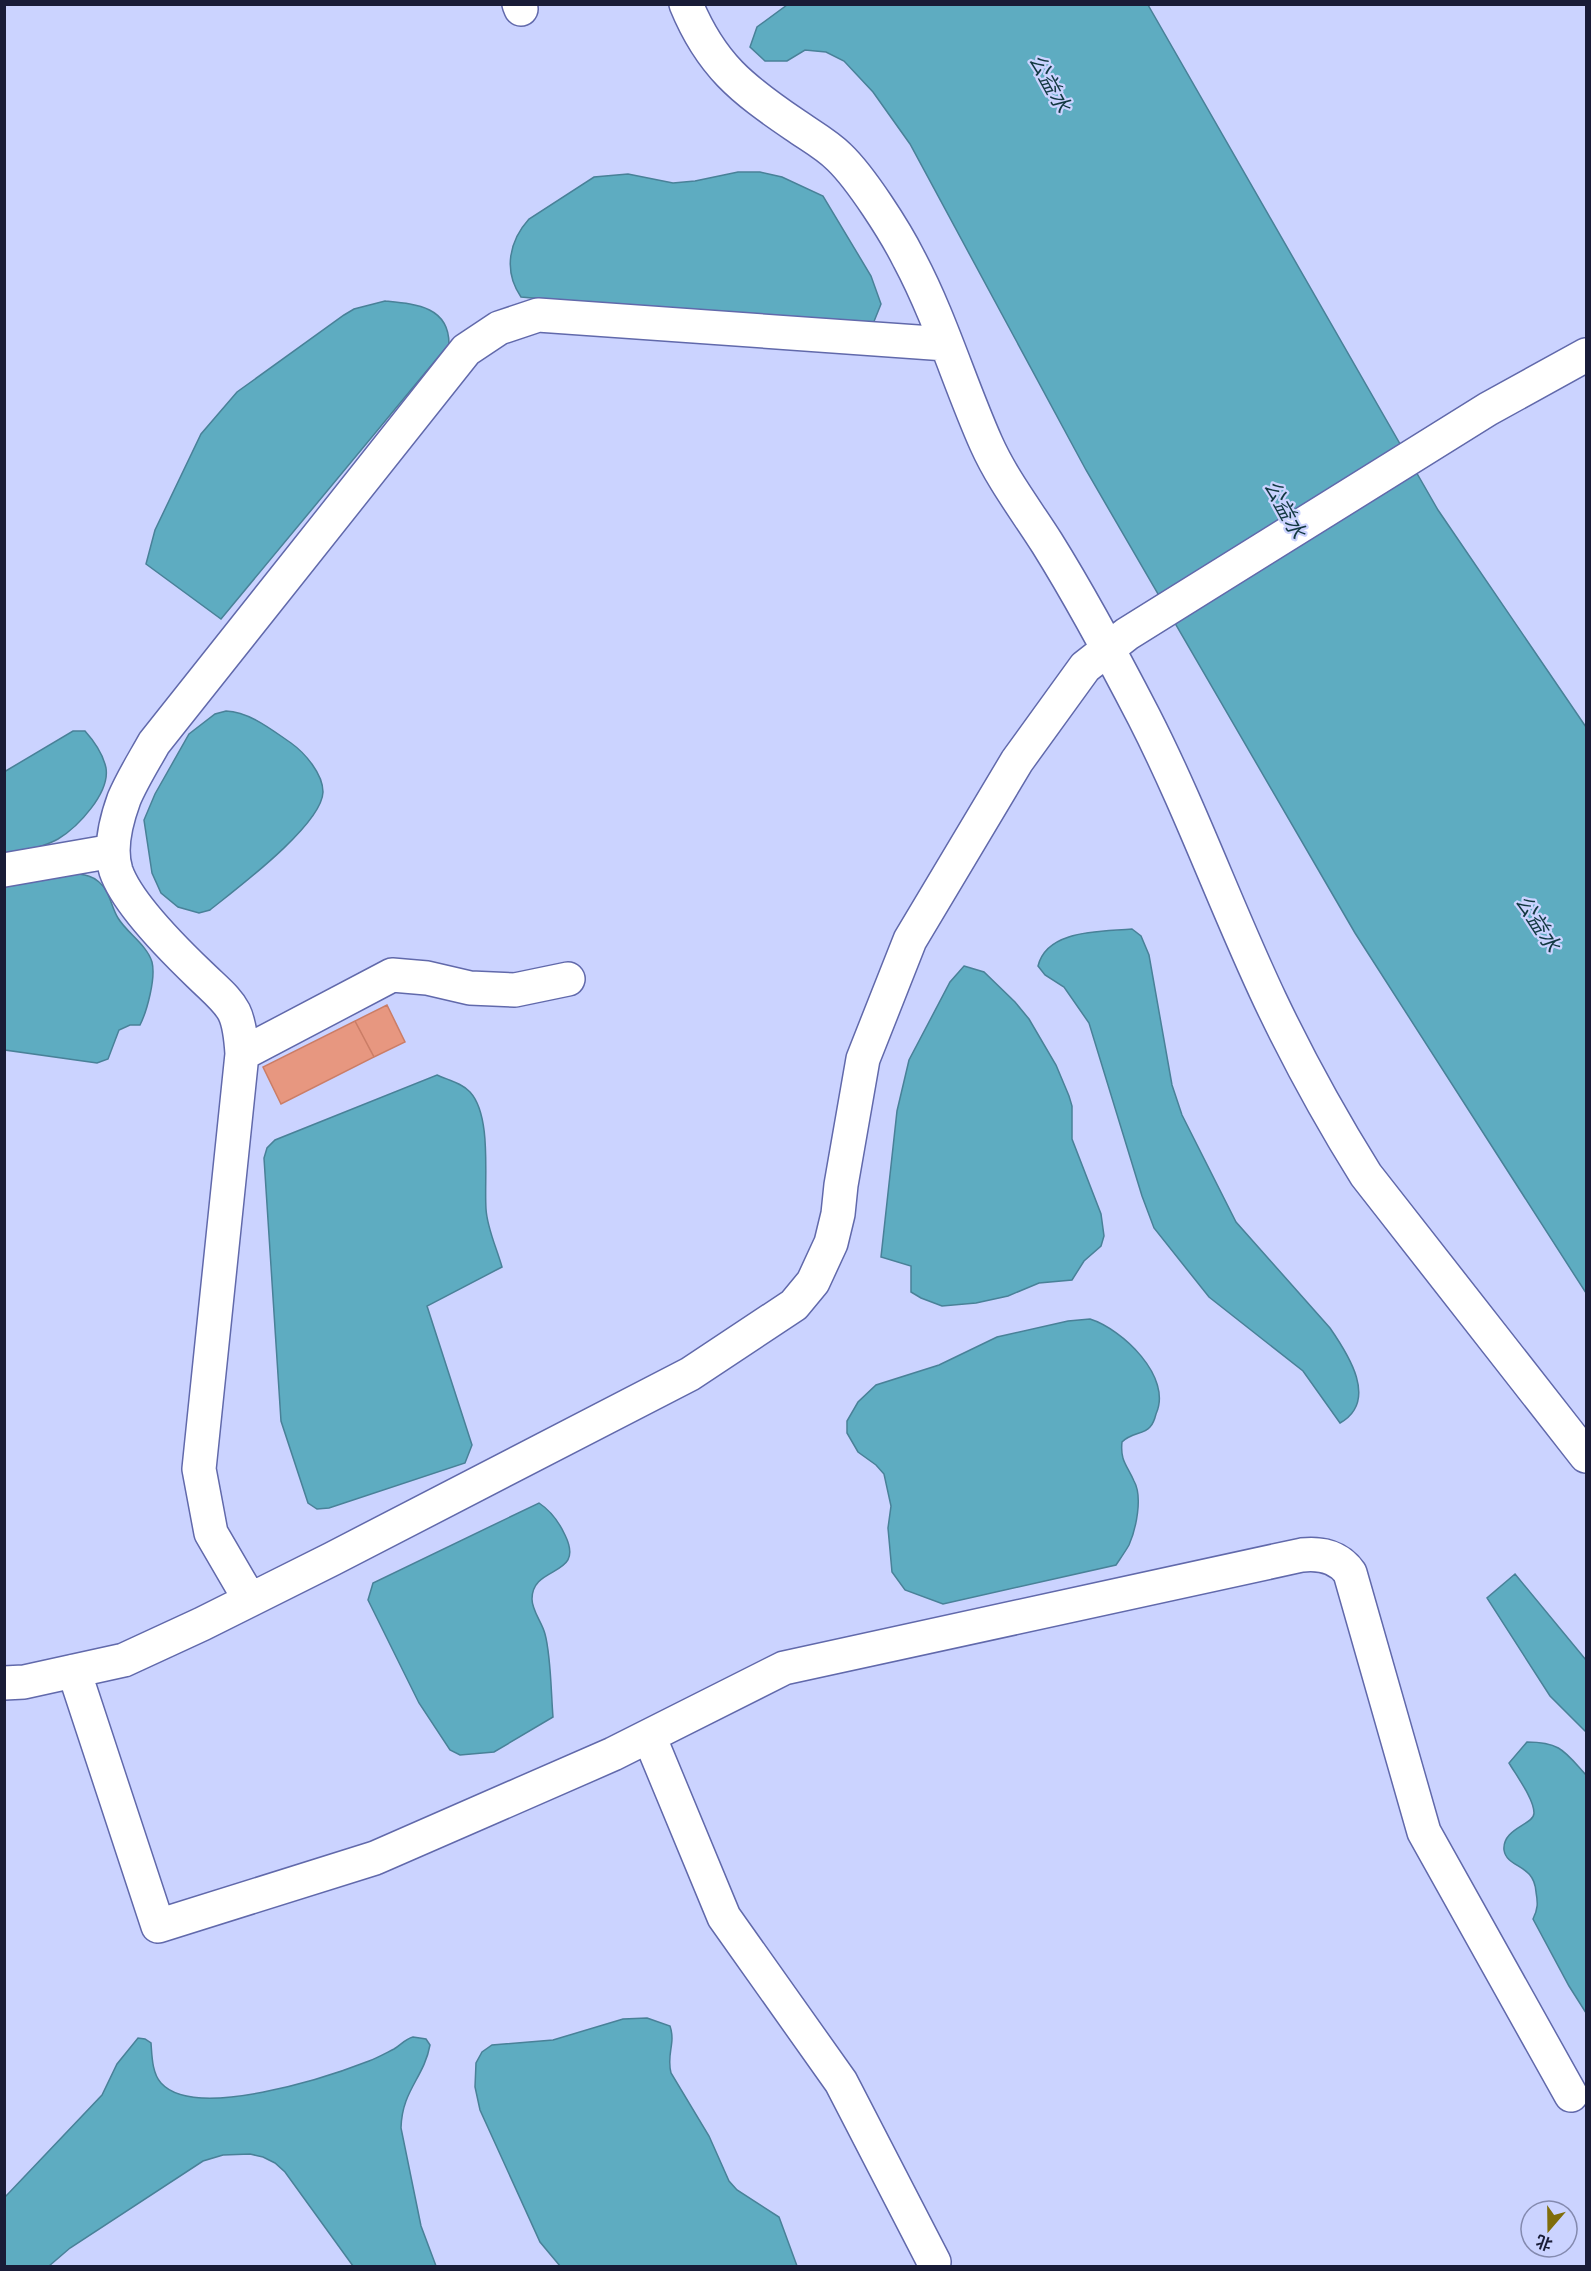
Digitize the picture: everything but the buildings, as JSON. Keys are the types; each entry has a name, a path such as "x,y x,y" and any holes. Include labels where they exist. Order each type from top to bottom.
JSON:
{"street":[{"path":"686,4 709,50 729,75 767,106 842,159 870,197 909,258 987,446 1012,491 1068,578 1117,642 1149,728 1269,998 1337,1130 1366,1175 1587,1456"},
{"path":"250,1600 211,1533 199,1469 242,1054 240,1026 234,1008 167,944 129,895 116,872 113,851 118,818 125,798 154,743 466,350 482,338 518,320 538,315 946,344"},
{"path":"4,1683 24,1682 124,1660 250,1600 690,1374 794,1305 813,1282 831,1243 863,1059 910,940 1017,761 1085,668 1117,642 1488,409 1579,363"},
{"path":"4,870 113,851"},
{"path":"242,1054 392,975 427,978 470,988 515,990 568,979"},
{"path":"74,1671 159,1926 375,1858 613,1754 784,1668 1302,1555 1323,1555 1344,1564 1350,1573 1424,1832 1571,2095"},
{"path":"648,1736 724,1917 841,2082 934,2262"}],"water":[{"name":"公益水","path":"787,5 1148,5 1438,510 1586,727 1586,1293 1355,933 1086,470 910,144 873,92 844,61 826,52 805,50 787,61 765,61 750,47 757,27"},
{"path":"738,172 760,172 782,177 823,196 871,276 881,304 873,324 863,327 521,297 515,287 510,267 511,256 522,228 529,219 594,177 628,174 673,183"},
{"path":"385,301 418,306 437,314 447,331 449,344 221,619 146,564 155,530 201,434 237,392 344,315 354,309"},
{"path":"226,711 252,718 296,747 317,771 323,792 319,806 309,821 276,856 210,910 199,913 178,907 161,893 152,873 144,820 155,794 189,734 215,714"},
{"path":"73,731 85,731 98,748 105,763 106,778 98,798 83,818 66,834 39,847 5,857 4,772"},
{"path":"78,874 92,877 103,886 118,918 152,962 153,977 143,1019 140,1025 130,1025 119,1030 108,1059 97,1063 5,1050 4,886 45,876"},
{"path":"1132,929 1141,936 1149,955 1172,1085 1182,1115 1236,1222 1330,1328 1351,1364 1359,1390 1357,1403 1352,1414 1340,1423 1303,1371 1209,1297 1154,1228 1089,1023 1064,987 1045,975 1038,966 1043,954 1052,945 1064,939 1091,932"},
{"path":"964,966 984,972 1015,1002 1029,1019 1056,1065 1072,1106 1072,1139 1101,1214 1104,1236 1101,1246 1084,1261 1072,1280 1039,1283 1008,1296 976,1303 942,1306 911,1292 911,1266 881,1257 897,1111 909,1060 950,982"},
{"path":"437,1075 467,1089 477,1103 482,1116 487,1216 502,1267 427,1306 472,1445 465,1463 329,1508 317,1509 308,1503 281,1421 264,1158 267,1148 275,1140"},
{"path":"1090,1319 1116,1333 1141,1356 1151,1370 1157,1385 1159,1400 1150,1427 1122,1442 1123,1458 1137,1488 1138,1504 1132,1538 1116,1565 943,1604 905,1590 892,1572 888,1528 891,1506 884,1474 858,1452 847,1433 847,1421 858,1402 876,1385 939,1365 997,1337 1068,1321"},
{"path":"539,1503 557,1521 570,1549 569,1558 564,1565 540,1580 534,1588 532,1599 547,1643 553,1717 494,1752 460,1755 450,1750 419,1703 368,1600 373,1583"},
{"path":"1515,1574 1586,1660 1586,1732 1550,1696 1487,1598"},
{"path":"1527,1742 1555,1746 1573,1760 1586,1775 1586,2013 1533,1919 1537,1903 1531,1876 1510,1861 1504,1850 1508,1837 1529,1821 1534,1813 1528,1794 1509,1763"},
{"path":"647,2018 670,2026 672,2032 671,2073 709,2136 729,2181 737,2190 779,2217 797,2266 560,2266 540,2242 480,2110 475,2087 476,2063 482,2052 492,2045 553,2040 623,2019"},
{"path":"413,2037 426,2039 430,2045 423,2067 405,2104 401,2128 421,2226 436,2266 353,2266 285,2172 275,2163 250,2154 223,2155 203,2161 70,2248 49,2266 5,2266 5,2197 102,2095 117,2064 138,2038 151,2043 154,2069 161,2083 178,2094 202,2098 231,2097 262,2092 324,2077 375,2058"}]}
